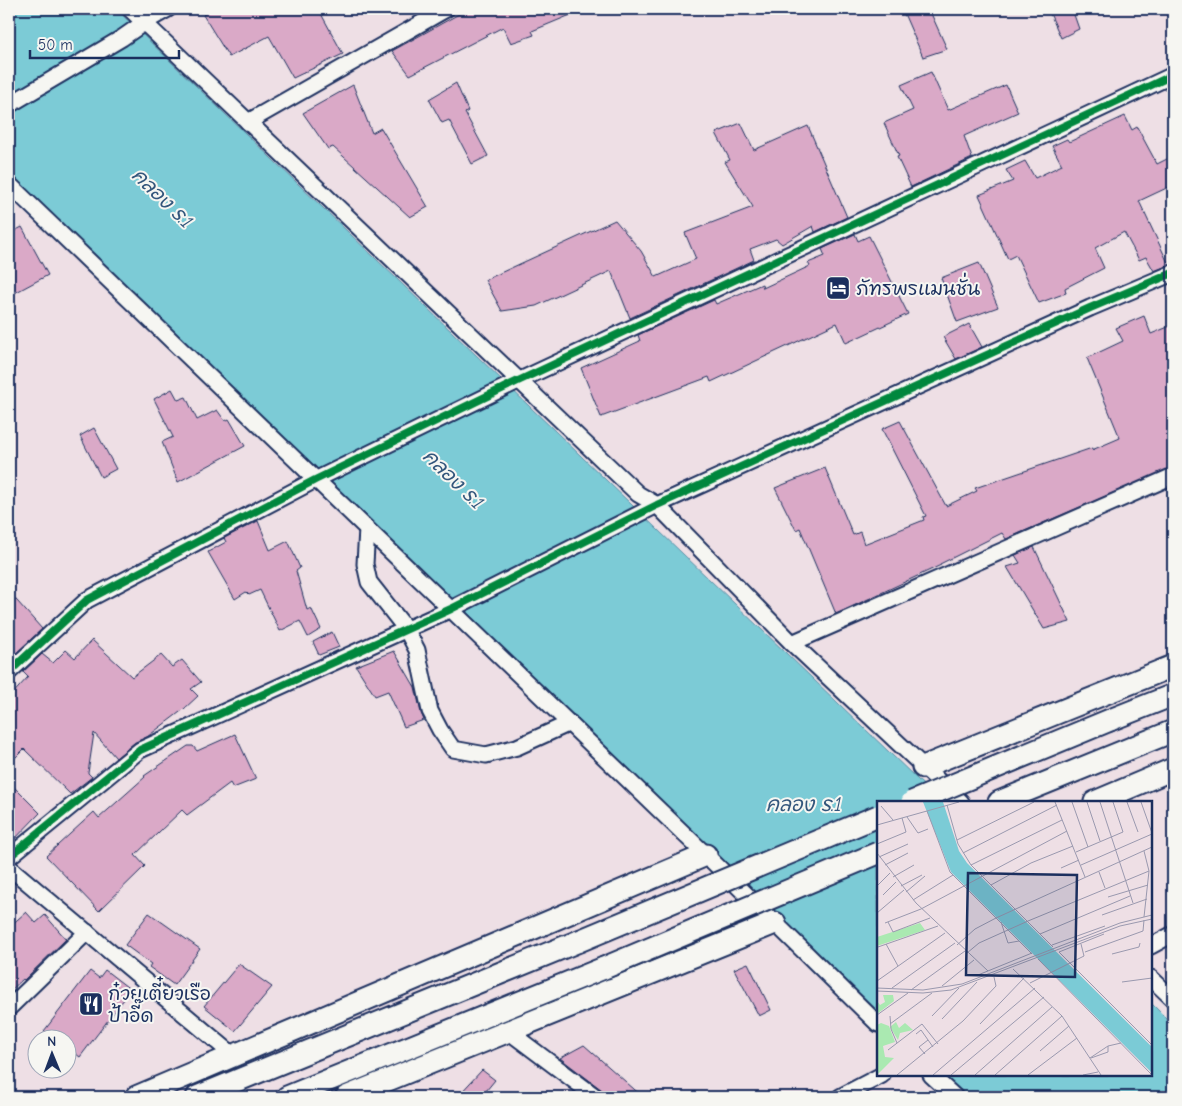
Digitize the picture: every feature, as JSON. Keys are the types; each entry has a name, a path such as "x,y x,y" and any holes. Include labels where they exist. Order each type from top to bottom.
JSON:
{"main road":[{"path":"924,767 1173,666"},
{"path":"914,801 1173,695"},
{"path":"1001,801 1173,731"},
{"path":"1096,801 1173,769"},
{"path":"197,1097 877,816"},
{"path":"287,1097 604,968 877,853"},
{"path":"136,1097 706,855"},
{"path":"346,1097 775,923"}],"street":[{"path":"130,9 518,382 638,494 657,505 792,644 960,801"},
{"path":"9,105 168,9"},
{"path":"248,122 446,9"},
{"path":"9,672 87,600 315,480 518,382 1173,74"},
{"path":"9,184 570,723 877,1023"},
{"path":"9,857 140,750 451,609 657,505 1081,312 1173,273"},
{"path":"792,644 1173,476"},
{"path":"367,529 365,564 369,582 406,629 418,650 430,711 453,749 486,755 517,747 570,723"},
{"path":"9,867 233,1056"},
{"path":"9,1008 87,932"},
{"path":"1152,945 1173,934"},
{"path":"1152,979 1173,999"},
{"path":"508,1031 596,1097"},
{"path":"840,1097 880,1076"},
{"path":"932,1076 955,1097"}],"water":[{"name":"คลอง ร.1","path":"9,9 116,9 940,801 877,801 877,1016 114,280 9,176"},
{"path":"1152,1004 1173,1025 1173,1097 962,1097 939,1076 1152,1076"}],"building":[{"path":"214,9 307,9 311,14 319,10 343,54 293,78 269,36 229,57 203,15"},
{"path":"468,9 585,9 532,31 534,35 511,43 503,27 410,75 392,51"},
{"path":"902,9 929,9 947,49 923,57"},
{"path":"1048,9 1072,9 1079,29 1061,38"},
{"path":"931,72 948,110 1006,85 1018,112 964,136 972,158 911,187 884,123 913,110 901,85"},
{"path":"456,83 468,111 465,113 488,156 472,164 449,120 442,123 429,99"},
{"path":"353,85 372,133 381,128 428,207 410,217 333,147 328,149 303,113"},
{"path":"1125,116 1132,130 1137,127 1157,164 1173,156 1173,185 1139,201 1169,265 1154,271 1146,257 1139,260 1124,232 1095,248 1104,268 1065,288 1066,293 1039,303 1016,255 1008,259 979,195 1013,181 1006,170 1025,161 1035,178 1062,165 1052,146 1067,139 1069,142"},
{"path":"741,123 754,150 808,126 847,217 815,232 813,226 782,244 776,239 750,249 754,260 630,318 611,271 536,306 502,311 485,280 615,220 641,251 656,277 696,259 685,233 753,207 725,162 730,160 716,133"},
{"path":"22,227 48,275 9,296 9,234"},
{"path":"855,234 858,241 869,236 908,314 846,343 837,323 711,382 709,377 601,417 581,368 640,341 638,335 714,300 716,304 762,284 763,288 810,266 808,263 825,256 822,249"},
{"path":"979,263 998,307 957,322 941,278"},
{"path":"1144,316 1151,334 1173,325 1173,467 1006,539 1002,533 941,565 836,614 800,528 796,530 775,488 825,468 853,535 860,532 864,544 924,520 923,517 926,516 882,429 900,421 946,506 977,491 975,488 1092,448 1092,450 1120,438 1087,358 1123,341 1116,328"},
{"path":"969,324 982,347 956,359 943,337"},
{"path":"172,389 178,400 186,397 197,420 217,410 225,421 229,419 245,446 178,482 162,442 173,437 154,399"},
{"path":"94,428 116,469 101,477 80,436"},
{"path":"258,521 270,550 288,541 300,568 296,571 307,610 311,608 321,629 308,637 300,621 280,631 260,590 249,595 246,592 235,599 208,552 226,542 224,538"},
{"path":"1034,547 1070,622 1044,629 1007,567 1020,563 1015,555"},
{"path":"9,592 42,629 11,658 9,656"},
{"path":"332,632 339,647 319,655 313,642"},
{"path":"92,640 132,677 161,655 172,667 182,660 201,682 191,689 198,696 184,709 147,737 134,743 116,758 94,733 88,773 92,777 70,794 24,749 9,764 9,698 28,677 23,672 42,654 53,663 66,650 75,658"},
{"path":"394,651 415,687 424,720 404,727 388,691 375,696 356,666"},
{"path":"235,734 256,779 233,788 230,783 187,815 182,810 135,855 145,866 99,911 46,856 94,812 99,818 144,776 188,746 193,746 197,751"},
{"path":"9,782 40,813 9,845"},
{"path":"26,912 36,923 45,915 66,939 9,992 9,927"},
{"path":"149,913 200,949 174,985 149,967 151,964 125,945"},
{"path":"748,963 771,1010 759,1016 734,969"},
{"path":"239,964 272,987 235,1031 204,1006"},
{"path":"105,970 131,990 80,1057 78,1056 78,1028 46,1028 90,971 99,978"},
{"path":"584,1045 643,1097 605,1097 602,1090 560,1058"},
{"path":"482,1070 495,1080 481,1097 457,1097"}],"cycle path":[{"path":"9,672 87,600 315,480 518,381 1173,75"},
{"path":"9,857 140,750 451,609 657,505 1090,308 1173,273"}],"place":[{"name":"ภัทรพรแมนชั่น","path":"838,288"},
{"name":"ก๋วยเตี๋ยวเรือ ป้าอี๊ด","path":"91,1004"}]}
